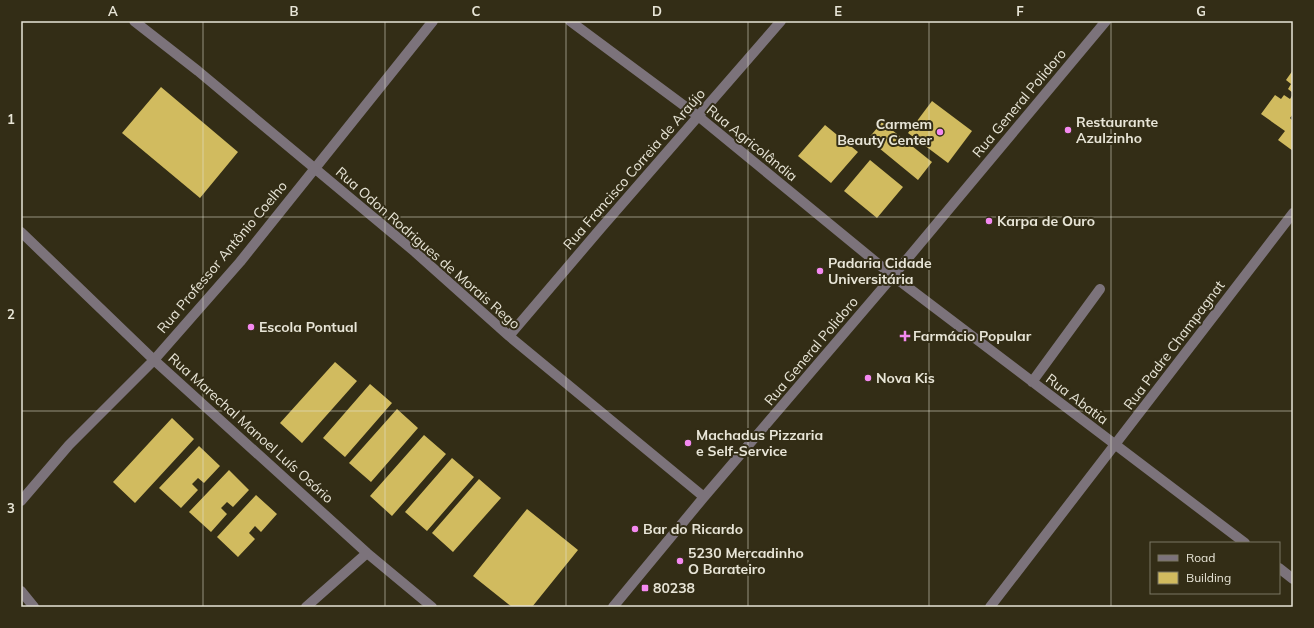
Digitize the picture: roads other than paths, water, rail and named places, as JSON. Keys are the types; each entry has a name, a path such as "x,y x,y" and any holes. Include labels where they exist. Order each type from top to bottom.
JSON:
{"street":[{"name":"Rua Odon Rodrigues de Morais Rego","path":"134,21 198,71 415,252 509,336 704,497"},
{"name":"Rua Professor Antônio Coelho","path":"21,501 69,445 154,360 240,262 433,21"},
{"name":"Rua Agricolândia","path":"570,21 698,116 893,276"},
{"name":"Rua Francisco Correia de Araújo","path":"509,336 781,21"},
{"name":"Rua General Polidoro","path":"613,607 1106,21"},
{"name":"Rua Padre Champagnat","path":"990,607 1293,213"},
{"name":"Rua Marechal Manoel Luís Osório","path":"21,232 154,360 367,553 432,607"},
{"name":"Rua Abatia","path":"893,276 1245,542"},
{"path":"1032,382 1100,289"},
{"path":"306,607 367,553"},
{"path":"1280,569 1293,579"},
{"path":"21,591 34,607"}],"place":[{"name":"Restaurante Azulzinho","path":"1068,130"},
{"name":"Carmem Beauty Center","path":"940,132"},
{"name":"Karpa de Ouro","path":"989,221"},
{"name":"Padaria Cidade Universitária","path":"820,271"},
{"name":"Escola Pontual","path":"251,327"},
{"name":"Farmácio Popular","path":"905,336"},
{"name":"Nova Kis","path":"868,378"},
{"name":"Machadus Pizzaria e Self-Service","path":"688,443"},
{"name":"Bar do Ricardo","path":"635,529"},
{"name":"5230 Mercadinho O Barateiro","path":"680,561"},
{"name":"80238","path":"645,588"}]}
